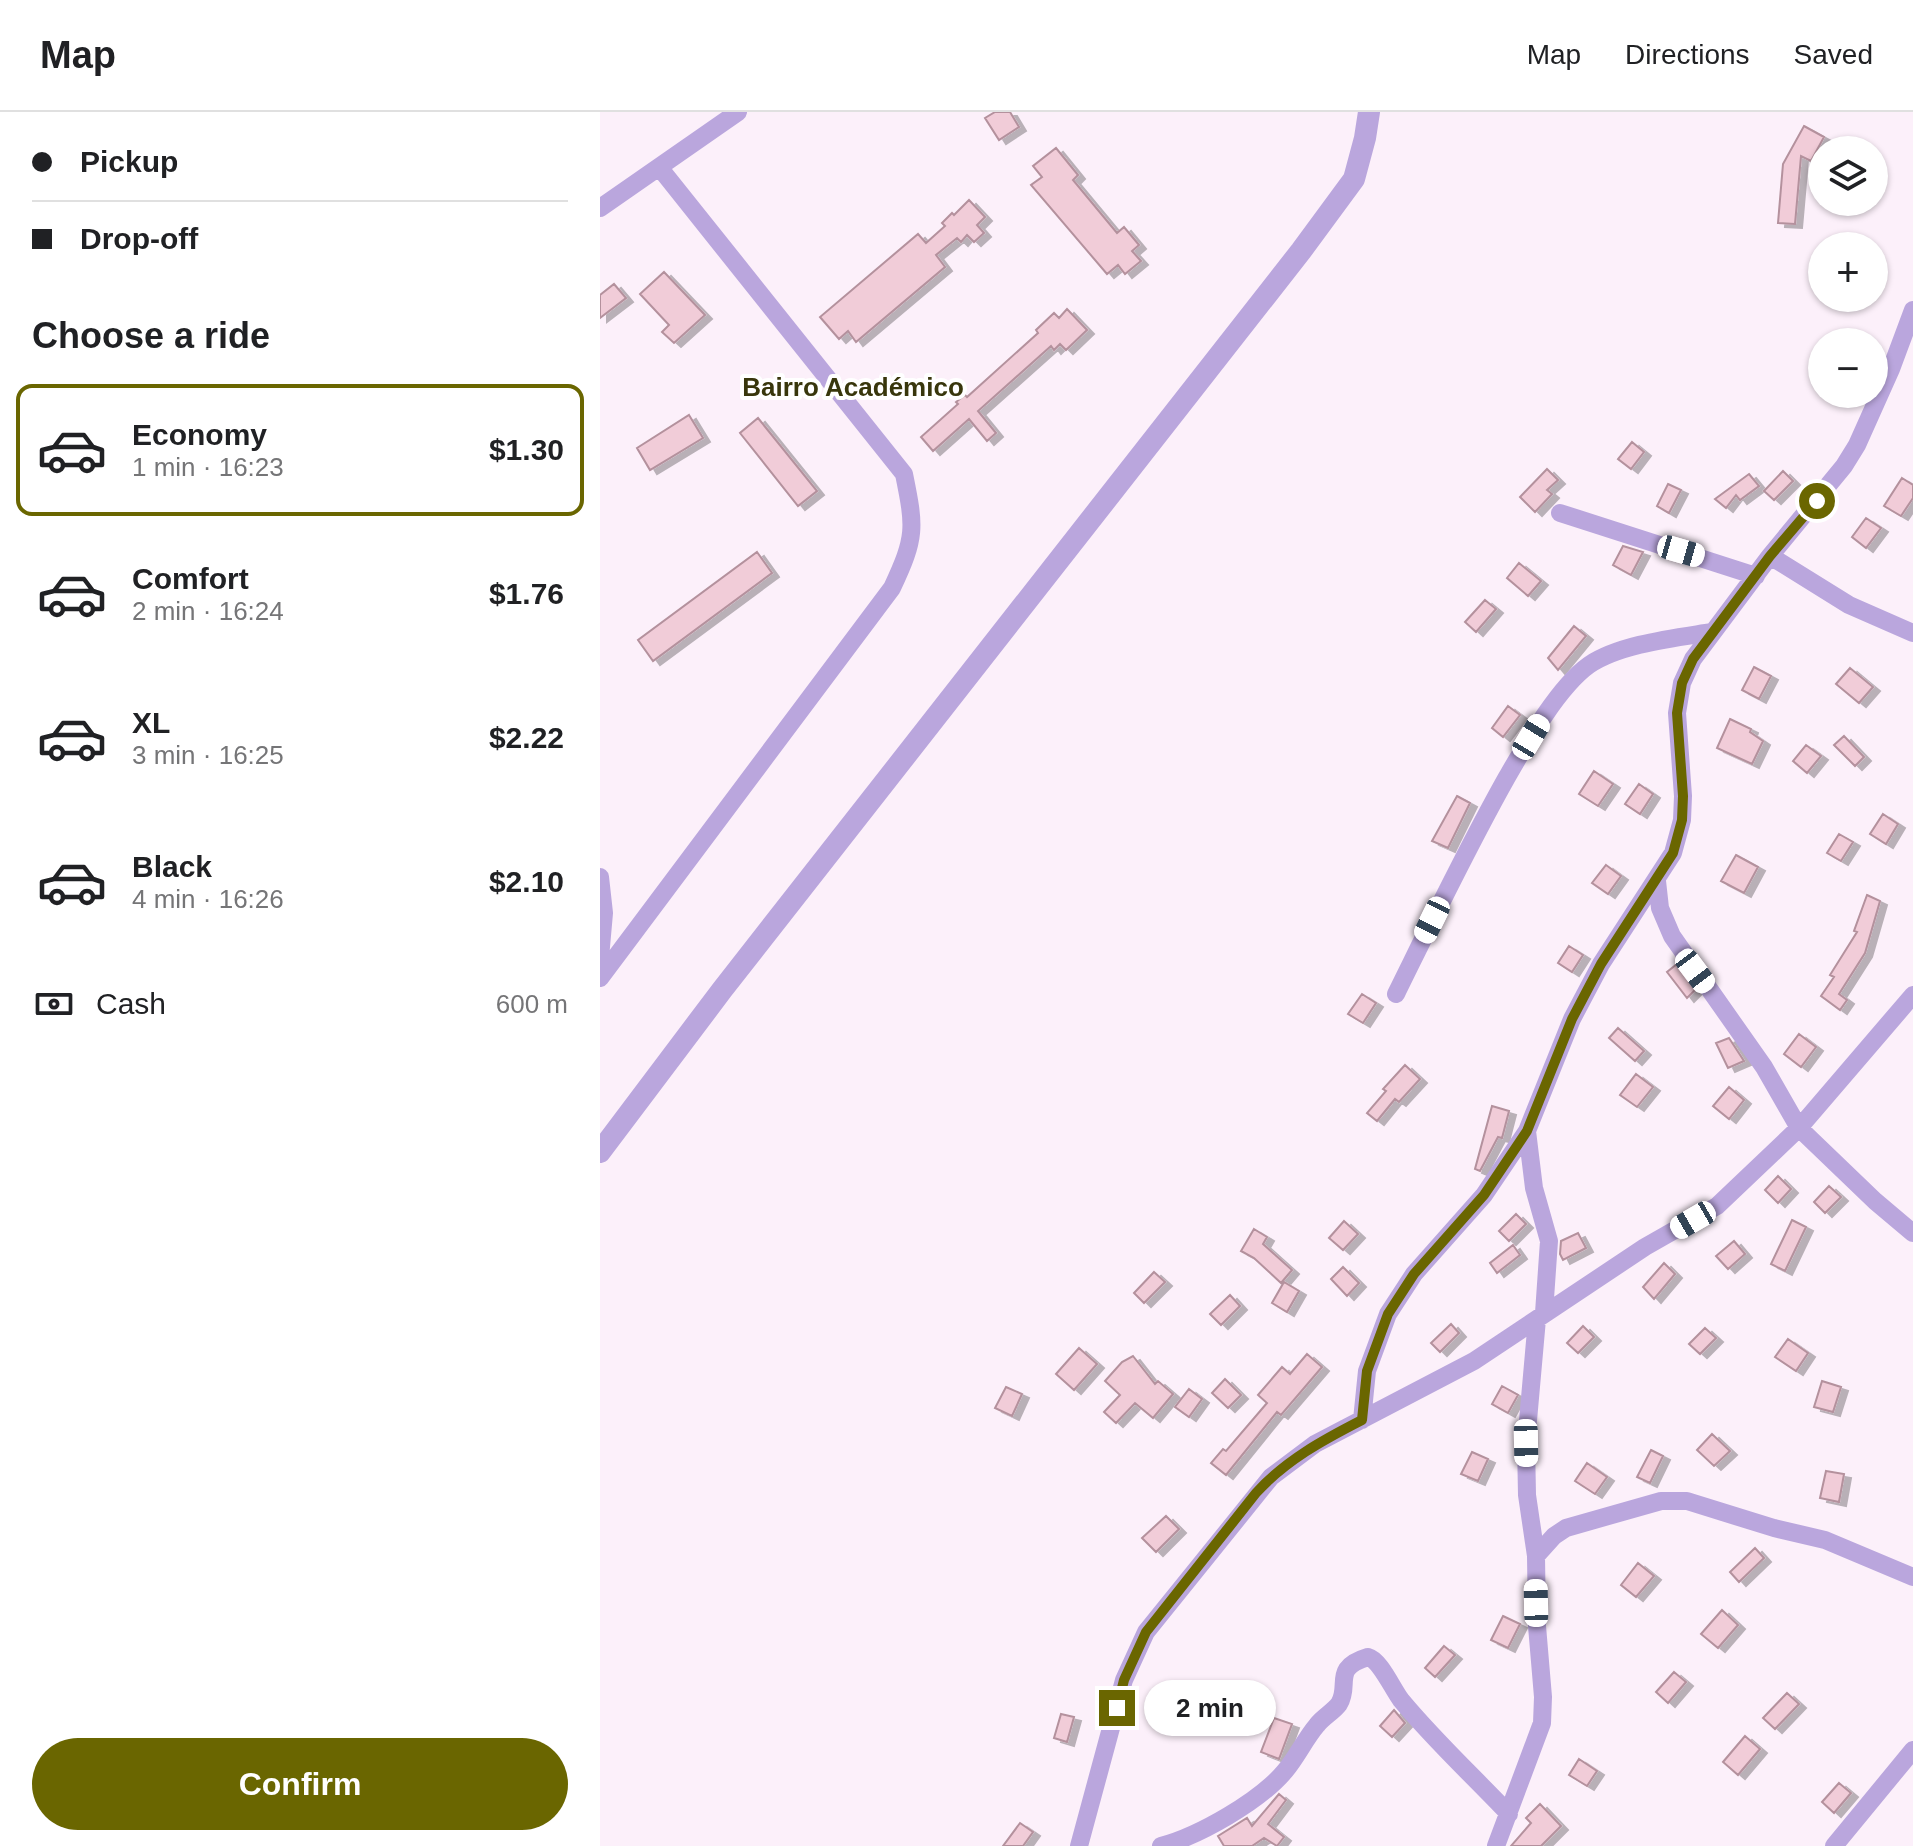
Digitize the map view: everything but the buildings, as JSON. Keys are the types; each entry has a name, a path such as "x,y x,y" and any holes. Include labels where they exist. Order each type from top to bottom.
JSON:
{"street":[{"path":"600,1152 732,977 1309,241 1354,179 1369,112"},
{"path":"600,208 728,115"},
{"path":"600,978 892,588 909,551 913,520 904,474 659,167"},
{"path":"1362,1420 1367,1371 1388,1314 1414,1274 1484,1195 1527,1131 1572,1019 1601,964 1673,853 1682,820 1677,728 1680,693 1693,659 1770,556 1844,466 1857,445 1891,369 1913,310"},
{"path":"1560,513 1756,576"},
{"path":"1770,556 1849,605 1913,633"},
{"path":"1396,994 1468,846 1522,750 1561,696 1587,667 1604,656 1669,639 1712,632"},
{"path":"600,877 604,913 604,941 600,958"},
{"path":"1657,881 1660,908 1677,944 1764,1067 1799,1128 1913,1233"},
{"path":"1079,1846 1124,1680 1146,1632 1271,1477 1315,1444 1463,1367 1645,1247 1717,1206 1799,1128 1913,995"},
{"path":"1496,1846 1542,1723 1536,1556 1527,1495 1526,1443 1549,1241 1534,1188 1527,1131"},
{"path":"1536,1556 1566,1528 1661,1501 1687,1501 1825,1540 1913,1577"},
{"path":"1161,1846 1191,1836 1267,1789 1285,1771 1316,1725 1339,1703 1345,1674 1353,1664 1368,1657 1380,1664 1389,1684 1408,1708 1509,1814"},
{"path":"1834,1846 1913,1750"}],"district":[{"name":"Bairro Académico","path":"853,387"}],"route":[{"path":"1117,1708 1124,1680 1146,1632 1256,1493 1271,1477 1315,1444 1362,1420 1367,1371 1388,1314 1414,1274 1484,1195 1527,1131 1572,1019 1601,964 1673,853 1682,820 1683,796 1677,713 1682,683 1693,659 1770,556 1817,501"}]}
